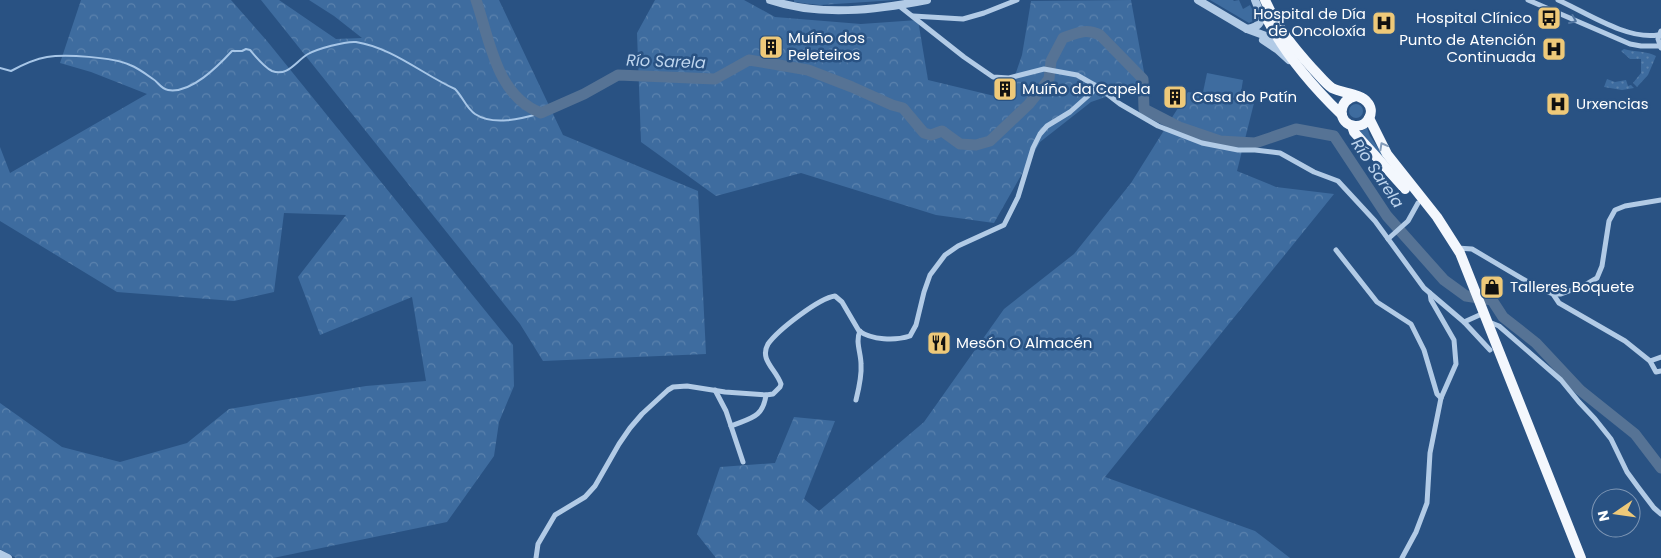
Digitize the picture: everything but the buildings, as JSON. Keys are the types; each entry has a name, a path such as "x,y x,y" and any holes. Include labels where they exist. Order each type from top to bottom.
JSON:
{"main road":[{"path":"1256,0 1295,50 1330,87 1361,97 1368,102 1371,110 1370,118 1387,154 1437,218 1455,245 1475,289 1581,558"},
{"path":"1265,0 1279,41 1316,90 1342,115"},
{"path":"1356,96 1344,102 1341,111 1344,120 1352,126 1354,132 1455,245"},
{"path":"1352,126 1360,126 1370,118"}],"street":[{"path":"770,0 786,6 815,10 898,5 927,0"},
{"path":"912,16 963,19 1017,0"},
{"path":"1198,0 1247,29 1278,50 1299,68"},
{"path":"1247,29 1258,26 1261,20 1256,0"},
{"path":"1528,0 1630,44 1660,47 1660,33 1647,36 1632,34 1558,0"},
{"path":"898,5 993,77 1009,78 1044,70 1077,74 1120,104 1158,126 1202,143 1238,150 1280,153 1314,172 1338,181 1390,237 1410,271 1430,293 1464,322 1490,350"},
{"path":"1247,29 1286,44 1316,78 1330,87"},
{"path":"536,558 538,544 555,515 585,497 596,486 622,439 642,414 673,387 688,386 766,395 773,394 781,384 766,357 765,348 815,305 829,297 835,296 839,299 860,332 882,338 895,339 910,336 916,325 930,275 938,263 945,255 958,246 1004,225 1018,197 1033,148 1040,134 1047,126 1070,112 1098,87"},
{"path":"1455,245 1472,249 1538,288 1553,294 1567,293 1585,286 1597,278 1602,266 1609,221 1615,210 1625,206 1661,200"},
{"path":"1390,237 1408,221 1418,204"},
{"path":"1336,250 1376,302 1411,324 1424,350 1437,394 1441,398"},
{"path":"1402,558 1416,532 1427,503 1430,453 1441,398 1456,364 1454,340 1450,330 1431,300 1430,293"},
{"path":"1553,294 1560,303 1624,341 1650,361 1654,370 1661,372"},
{"path":"1464,322 1485,314 1561,380 1611,440 1627,472 1654,508 1661,514"},
{"path":"856,400 862,365 858,334 860,332"},
{"path":"1650,361 1661,357"},
{"path":"714,390 726,411 743,462"},
{"path":"731,426 759,414 764,406 766,395"},
{"path":"0,554 8,558"}],"green space":[{"path":"81,0 231,0 267,41 513,345 514,386 499,422 494,456 447,522 273,558 16,558 0,549 0,403 62,447 120,462 187,443 229,409 366,386 426,381 412,297 320,335 298,277 346,215 284,213 274,292 234,301 117,292 0,221 0,147 10,173 147,94 91,72 60,63"},
{"path":"261,0 279,0 336,39 362,38 334,16 309,0 499,0 563,135 698,191 706,354 543,361 520,324"},
{"path":"655,0 744,0 775,17 861,24 918,20 928,80 1007,99 1022,55 1031,1 1131,0 1146,83 1091,102 1040,142 994,223 936,215 801,173 716,196 641,142 637,33"},
{"path":"794,0 896,0 820,5 794,2"},
{"path":"1210,0 1239,0 1243,9 1250,5 1255,15 1255,20 1249,23"},
{"path":"1624,49 1656,56 1648,75 1637,87 1633,83 1641,73 1641,59 1630,59 1621,51"},
{"path":"1207,73 1243,80 1240,99 1203,92"},
{"path":"1607,79 1615,82 1626,80 1628,86 1631,85 1634,88 1622,90 1604,87"},
{"path":"1188,92 1254,103 1237,171 1276,187 1334,194 1105,477 1255,531 1290,558 716,558 697,534 720,467 775,463 794,417 835,421 804,499 819,511 924,422 1004,309 1074,254 1131,183"},
{"path":"1353,104 1359,104 1363,111 1359,118 1353,118 1349,114 1349,108"},
{"path":"1367,128 1370,136 1394,171 1359,132"}],"waterway":[{"name":"Río Sarela","path":"476,0 491,49 504,80 514,94 526,105 541,113 584,94 618,75 715,79 749,60 808,70 903,108 924,133 931,135 942,131 960,144 976,145 990,141 1029,104 1049,79 1051,61 1063,38 1082,32 1095,33 1100,35 1143,79 1144,109 1179,127 1220,141 1255,143 1296,129 1334,136 1387,216 1444,280 1466,296 1492,300 1503,317 1536,343 1580,390 1635,434 1661,468"},
{"path":"0,68 11,71 24,64 55,56 101,58 133,66 155,80 163,88 177,90 186,88 203,78 232,51 250,50 266,67 272,71 283,72 312,52 338,44 356,42 370,45 395,56 455,89 472,112 482,118 499,121 541,113"}],"place":[{"name":"Hospital Clínico","path":"1549,18"},
{"name":"Hospital de Día de Oncoloxía","path":"1384,23"},
{"name":"Muíño dos Peleteiros","path":"771,47"},
{"name":"Punto de Atención Continuada","path":"1554,49"},
{"name":"Muíño da Capela","path":"1005,89"},
{"name":"Casa do Patín","path":"1175,97"},
{"name":"Urxencias","path":"1558,104"},
{"name":"Talleres Boquete","path":"1492,287"},
{"name":"Mesón O Almacén","path":"939,343"}]}
